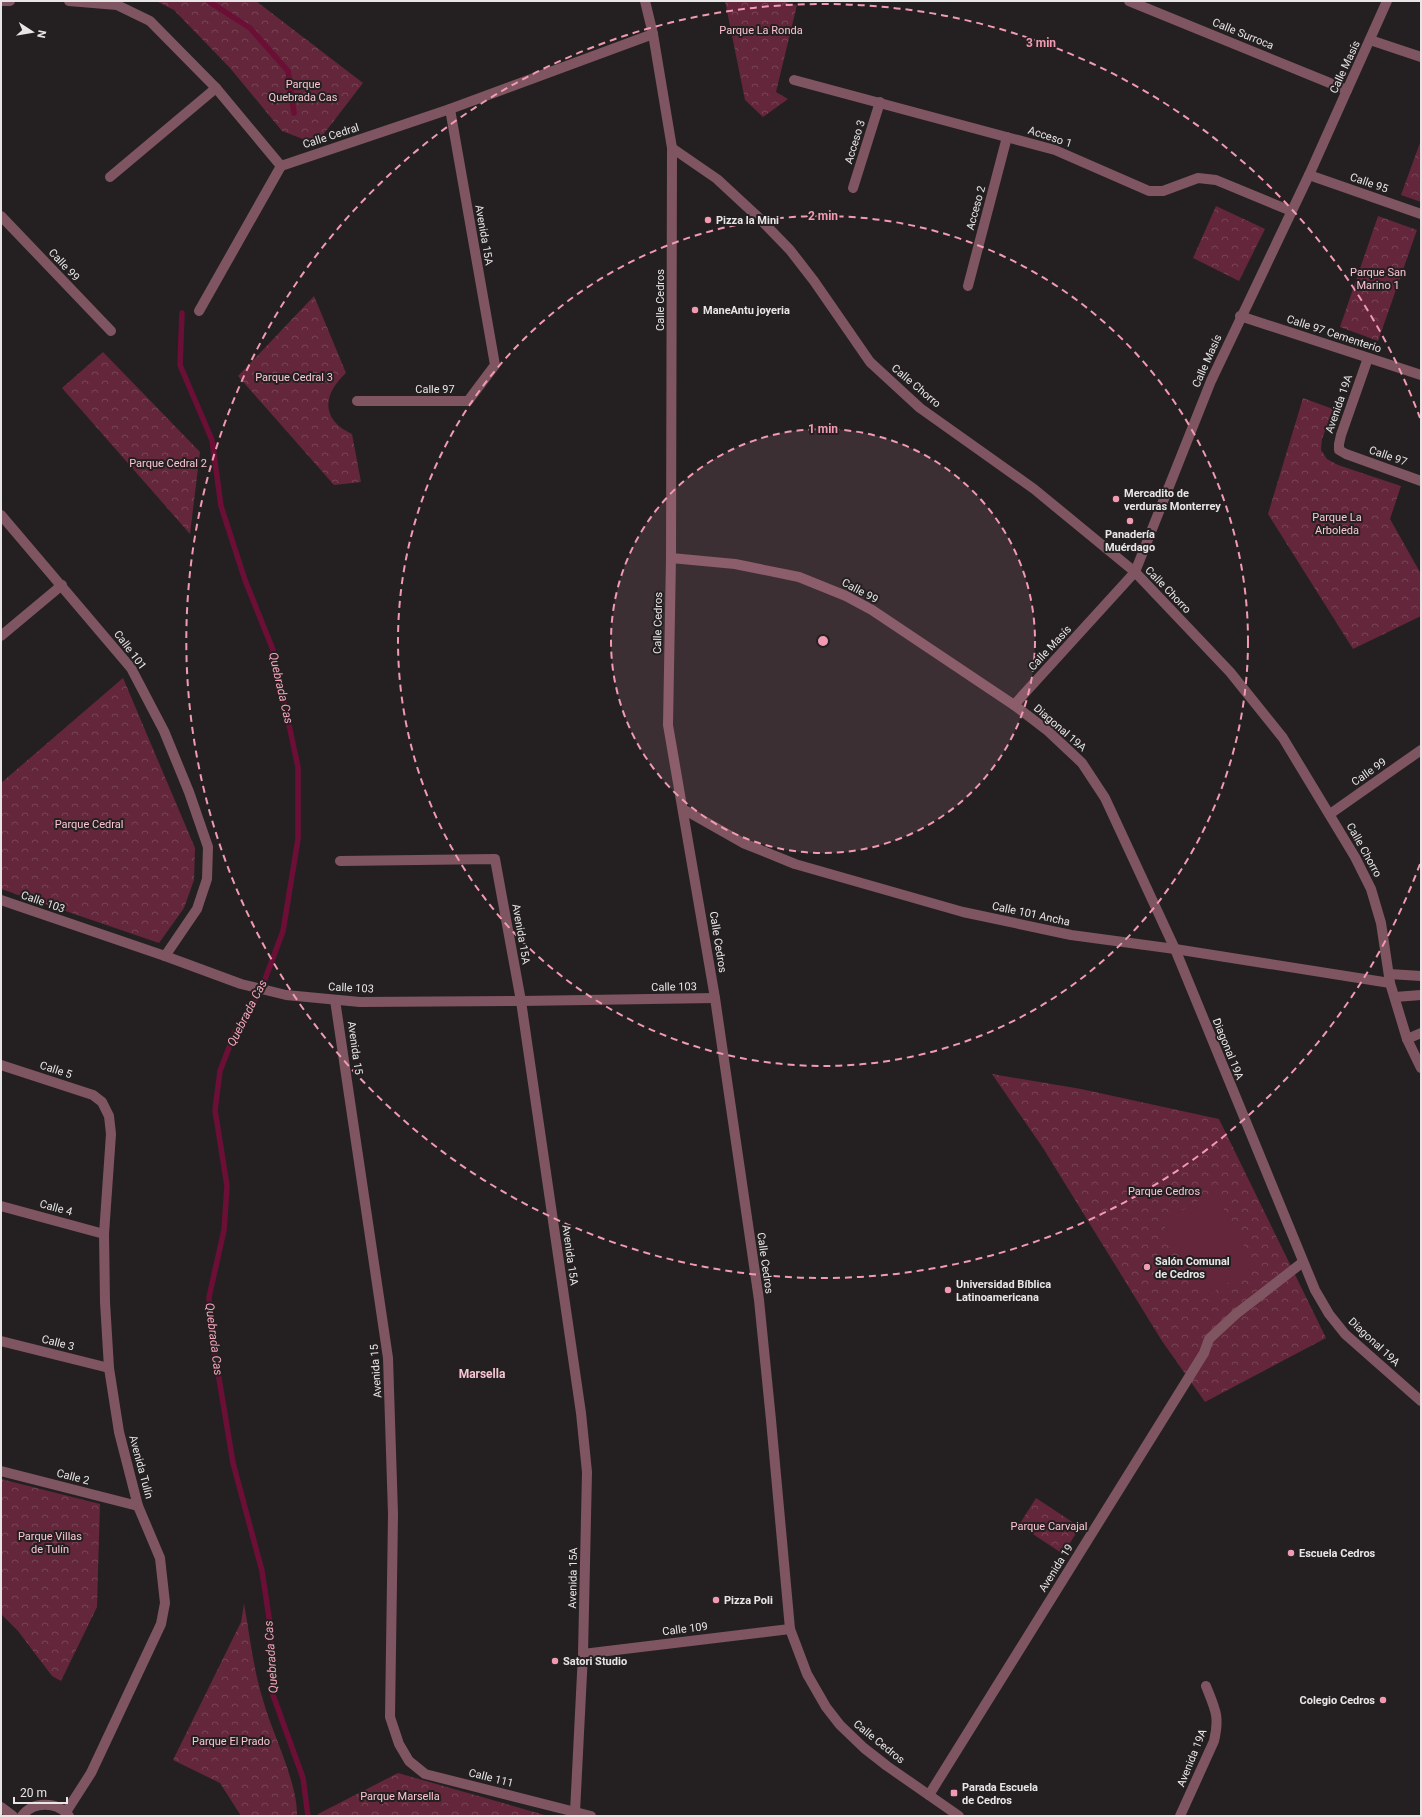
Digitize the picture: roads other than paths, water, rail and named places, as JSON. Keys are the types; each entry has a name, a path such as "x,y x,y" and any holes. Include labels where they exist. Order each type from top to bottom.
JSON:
{"street":[{"path":"1,1 10,1"},
{"path":"69,1 117,5 150,22 216,88 281,166 199,311"},
{"name":"Calle Cedros","path":"645,1 672,148 671,558 668,726 715,998 759,1300 772,1420 790,1629 807,1674 826,1707 840,1725 864,1748 959,1816"},
{"name":"Calle Surroca","path":"1129,1 1347,90"},
{"name":"Calle Masís","path":"1014,705 1134,572 1211,381 1240,316 1309,176 1387,1"},
{"name":"Calle Cedral","path":"281,166 450,109 652,34"},
{"path":"1370,40 1421,57"},
{"name":"Acceso 1","path":"794,80 1055,150 1095,166 1125,182 1149,191 1163,191 1198,178 1216,180 1291,211"},
{"path":"110,177 216,88"},
{"name":"Acceso 3","path":"853,188 880,102"},
{"name":"Avenida 15A","path":"450,109 495,365"},
{"name":"Acceso 2","path":"968,286 1007,137"},
{"name":"Calle Chorro","path":"672,148 717,179 758,217 790,250 814,281 870,362 920,408 1034,489 1134,572 1230,672 1283,738 1330,814 1355,857 1371,889 1381,923 1390,978 1395,997 1407,1039 1421,1068"},
{"name":"Calle 95","path":"1309,176 1421,214"},
{"name":"Calle 99","path":"1,216 110,331"},
{"name":"Calle 97 Cementerio","path":"1240,316 1421,375"},
{"name":"Avenida 19A","path":"1346,454 1339,450 1339,444 1368,358"},
{"name":"Calle 97","path":"357,401 468,401 495,365"},
{"name":"Calle 97","path":"1346,454 1421,481"},
{"name":"Calle 101","path":"1,514 131,668 164,731 189,792 208,847 207,879 197,909 165,956"},
{"name":"Calle 99","path":"671,558 735,564 799,577 846,596 878,614 1014,705"},
{"path":"1,636 62,585"},
{"name":"Diagonal 19A","path":"1014,705 1048,731 1082,762 1104,798 1175,949 1303,1262 1315,1290 1329,1314 1345,1334 1421,1401"},
{"name":"Calle 99","path":"1330,814 1421,750"},
{"name":"Calle 101 Ancha","path":"683,809 743,843 795,864 963,912 1071,935 1390,978 1421,976"},
{"name":"Avenida 15A","path":"340,861 495,859 521,1002 578,1397 587,1472 583,1654 575,1812"},
{"name":"Calle 103","path":"1,900 165,956 241,984 286,995 360,1002 521,1002 715,998"},
{"path":"1395,997 1421,995"},
{"name":"Avenida 15","path":"335,1000 388,1358 393,1514 390,1717 399,1744"},
{"path":"1407,1039 1421,1033"},
{"name":"Calle 5","path":"1,1065 83,1091 93,1095 102,1102"},
{"name":"Avenida Tulín","path":"67,1814 91,1773 161,1624 165,1603 160,1558 138,1506 119,1432 109,1368 105,1302 104,1234 111,1134 109,1116 102,1102"},
{"name":"Calle 4","path":"1,1206 104,1234"},
{"name":"Avenida 19","path":"929,1796 1204,1353 1209,1339 1236,1314 1303,1262"},
{"name":"Calle 3","path":"1,1341 109,1368"},
{"name":"Calle 2","path":"1,1471 138,1506"},
{"name":"Calle 109","path":"583,1654 790,1629"},
{"name":"Avenida 19A","path":"1180,1816 1214,1741 1217,1728 1217,1714 1206,1686"},
{"name":"Calle 111","path":"399,1744 410,1761 425,1774 591,1816"},
{"path":"22,1816 32,1807 40,1804 50,1804 58,1807 67,1814"},
{"path":"1,1807 13,1816"}],"waterway":[{"name":"Quebrada Cas","path":"208,1 250,28 288,71 294,113"},
{"name":"Quebrada Cas","path":"182,313 180,365 212,440 221,506 245,580 273,650 298,767 298,839 283,931 261,990 235,1032 220,1071 215,1110 227,1186 224,1230 209,1297 210,1324 233,1463 262,1571 270,1624 273,1695 303,1778 308,1816"}],"place":[{"name":"Pizza la Mini","path":"708,220"},
{"name":"ManeAntu joyeria","path":"695,310"},
{"name":"Mercadito de verduras Monterrey","path":"1116,499"},
{"name":"Panadería Muérdago","path":"1130,521"},
{"name":"Salón Comunal de Cedros","path":"1147,1267"},
{"name":"Universidad Bíblica Latinoamericana","path":"948,1290"},
{"name":"Escuela Cedros","path":"1291,1553"},
{"name":"Pizza Poli","path":"716,1600"},
{"name":"Satori Studio","path":"555,1661"},
{"name":"Colegio Cedros","path":"1383,1700"},
{"name":"Parada Escuela de Cedros","path":"954,1793"}],"district":[{"name":"Marsella","path":"482,1374"}],"park label":[{"name":"Parque La Ronda","path":"761,30"},
{"name":"Parque Quebrada Cas","path":"303,90"},
{"name":"Parque San Marino 1","path":"1378,278"},
{"name":"Parque Cedral 3","path":"294,377"},
{"name":"Parque Cedral 2","path":"168,463"},
{"name":"Parque La Arboleda","path":"1337,523"},
{"name":"Parque Cedral","path":"89,824"},
{"name":"Parque Cedros","path":"1164,1191"},
{"name":"Parque Carvajal","path":"1049,1526"},
{"name":"Parque Villas de Tulín","path":"50,1542"},
{"name":"Parque El Prado","path":"231,1741"},
{"name":"Parque Marsella","path":"400,1796"}]}
